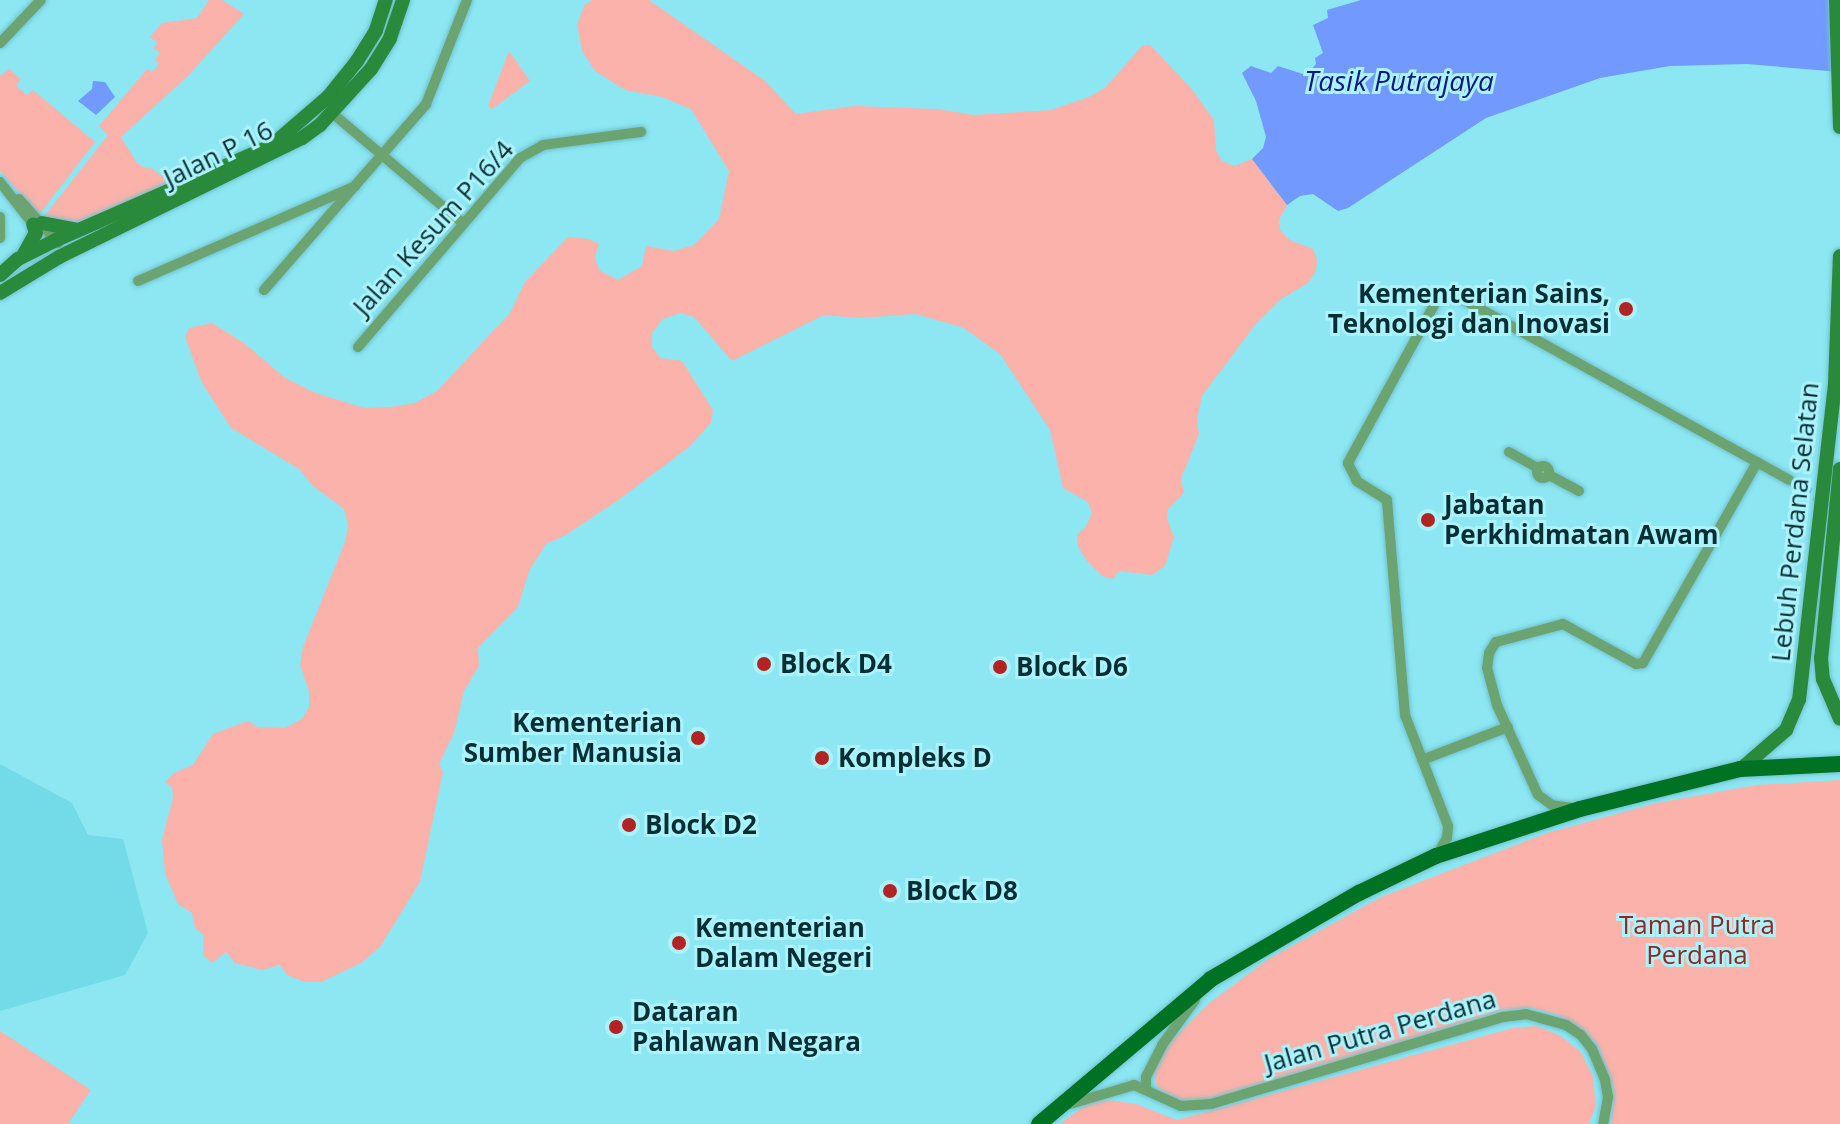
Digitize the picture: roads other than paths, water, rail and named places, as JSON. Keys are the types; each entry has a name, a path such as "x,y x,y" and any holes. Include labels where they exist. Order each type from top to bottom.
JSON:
{"main road":[{"path":"1039,1124 1211,979 1359,893 1436,856 1580,809 1740,769 1840,764"}],"street":[{"path":"0,43 41,0"},
{"name":"Jalan P 16","path":"0,275 23,257 52,242 271,146 329,96 357,61 376,30 386,0"},
{"path":"390,38 397,0"},
{"name":"Jalan P 16","path":"0,293 63,255 287,148 332,113 371,69 390,38 403,0"},
{"path":"264,290 426,104 467,0"},
{"path":"1836,0 1840,127"},
{"path":"332,113 464,224"},
{"name":"Jalan Kesum P16/4","path":"358,347 520,158 532,149 641,132"},
{"path":"0,182 63,255"},
{"path":"138,281 360,183"},
{"path":"0,217 0,238"},
{"path":"38,224 79,230"},
{"path":"23,257 38,224"},
{"name":"Lebuh Perdana Selatan","path":"1740,769 1786,730 1799,700 1835,384 1840,256"},
{"path":"1436,856 1447,838 1448,826 1405,715 1387,500 1357,481 1348,463 1438,298 1459,297 1789,480"},
{"path":"1509,452 1538,468 1540,478 1549,475 1579,491"},
{"path":"1580,809 1552,805 1538,795 1497,705 1487,668 1489,653 1496,642 1563,624 1636,664 1643,663 1757,462"},
{"name":"Lebuh Perdana Selatan","path":"1840,469 1821,658 1823,679 1840,719"},
{"path":"1422,760 1508,727"},
{"path":"1057,1109 1121,1087 1146,1088 1146,1077 1162,1045 1211,979"},
{"name":"Jalan Putra Perdana","path":"1146,1088 1162,1099 1181,1106 1211,1104 1489,1021 1526,1014 1566,1025 1581,1035 1592,1049 1605,1080 1608,1097 1603,1124"}],"water":[{"name":"Tasik Putrajaya","path":"1361,0 1840,0 1840,72 1747,64 1670,66 1600,78 1486,118 1348,208 1338,211 1313,194 1300,196 1287,205 1252,159 1263,148 1266,137 1256,101 1242,73 1251,66 1271,73 1278,66 1306,75 1316,64 1315,58 1323,53 1313,25 1328,18 1327,10"},
{"path":"93,81 105,82 115,97 96,115 78,101 92,89"}],"tunnel":[{"path":"1789,480 1825,502"}],"place":[{"name":"Kementerian Sains, Teknologi dan Inovasi","path":"1626,309"},
{"name":"Jabatan Perkhidmatan Awam","path":"1428,520"},
{"name":"Block D4","path":"764,664"},
{"name":"Block D6","path":"1000,667"},
{"name":"Kementerian Sumber Manusia","path":"698,738"},
{"name":"Kompleks D","path":"822,758"},
{"name":"Block D2","path":"629,825"},
{"name":"Block D8","path":"890,891"},
{"name":"Kementerian Dalam Negeri","path":"679,943"},
{"name":"Dataran Pahlawan Negara","path":"616,1027"}],"park label":[{"name":"Taman Putra Perdana","path":"1697,940"}]}
